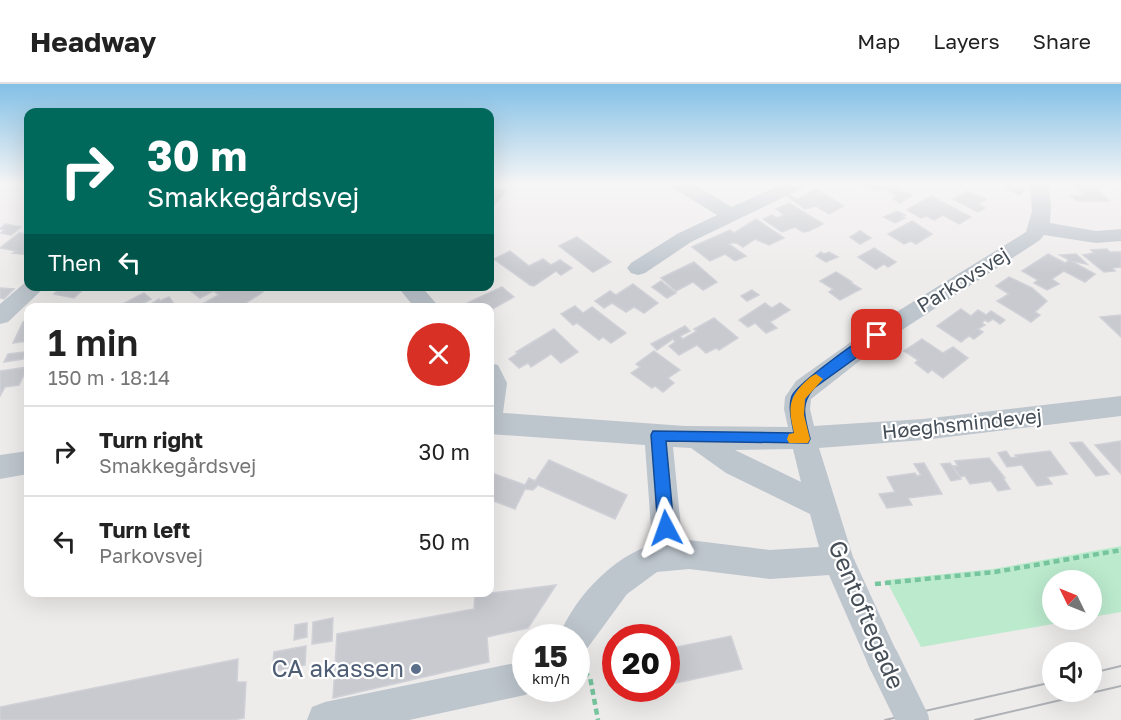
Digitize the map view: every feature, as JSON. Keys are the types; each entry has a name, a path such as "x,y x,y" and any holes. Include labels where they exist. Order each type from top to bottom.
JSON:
{"street":[{"path":"638,268 684,238 731,214"},
{"path":"1043,214 1040,228 1096,237 1121,235"},
{"name":"Parkovsvej","path":"803,439 797,409 798,397 805,388 877,335 1033,236 1040,228"},
{"path":"0,316 29,291"},
{"path":"413,291 424,303"},
{"name":"Høeghsmindevej","path":"494,423 697,438 803,439 928,430 1121,406"},
{"path":"658,435 666,528"},
{"path":"697,438 736,465 823,506"},
{"name":"Gentoftegade","path":"803,439 844,572 913,720"},
{"path":"0,467 24,464"},
{"path":"585,624 624,575 660,556 680,553 701,554 844,572"},
{"path":"325,720 512,681"}],"path":[{"path":"844,572 994,572 1121,550"},
{"path":"590,677 598,720"}],"green space":[{"path":"1121,546 1121,612 1102,615 1102,570 1042,570 1042,626 921,647 886,580 993,569"}],"building":[{"path":"782,214 806,214 823,224 809,231 803,232 795,227 782,232 763,219 772,215 777,218 784,215"},
{"path":"891,214 905,215 902,216 905,218 895,223 884,217"},
{"path":"913,214 965,214 971,217 959,224 943,215 934,220 926,216 921,218"},
{"path":"756,219 784,238 769,245 755,239 743,247 737,243 731,243 729,244 746,256 735,261 725,254 710,261 692,247 730,230 734,233"},
{"path":"912,221 932,234 916,244 911,241 904,244 888,234"},
{"path":"5,224 21,227 11,235 1,233 5,230 0,229"},
{"path":"860,231 871,238 860,244 850,237"},
{"path":"19,233 24,234 24,254 0,248"},
{"path":"577,237 611,262 593,272 559,246"},
{"path":"874,248 896,262 888,267 884,264 876,269 858,257"},
{"path":"1107,249 1110,252 1121,252 1121,267 1112,268 1115,271 1104,272 1083,255 1094,253 1091,250"},
{"path":"510,251 529,266 543,259 551,265 560,260 572,268 561,275 556,271 534,286 530,285 494,259"},
{"path":"821,252 824,254 829,252 838,257 826,262 816,256"},
{"path":"1048,254 1065,263 1069,260 1060,255 1076,254 1087,264 1071,261 1095,274 1085,282 1064,271 1052,279 1059,284 1047,290 1034,283 1038,280 1022,271"},
{"path":"694,262 717,282 703,290 693,282 676,291 661,278"},
{"path":"836,272 861,289 840,300 829,292 833,289 820,281"},
{"path":"1009,277 1032,288 1047,301 1035,312 1040,315 1031,322 997,301 1009,294 996,286"},
{"path":"661,281 676,293 667,298 652,287"},
{"path":"633,284 658,303 644,313 634,307 626,312 612,303 604,308 595,301 610,291 616,295"},
{"path":"502,287 514,297 494,308 494,303 467,303 494,291"},
{"path":"0,288 14,289 4,299 0,298"},
{"path":"752,290 759,295 747,301 741,296"},
{"path":"57,291 82,291 74,298 54,294"},
{"path":"191,291 213,291 200,298"},
{"path":"215,292 263,292 246,303 204,303 219,295"},
{"path":"144,293 151,299 144,303 125,303"},
{"path":"169,297 173,303 153,303 159,299 160,301"},
{"path":"765,303 772,308 780,303 790,310 770,322 777,328 766,333 755,323 748,327 739,320"},
{"path":"575,306 583,313 592,307 626,333 611,343 603,337 599,340 577,323 573,325 561,314"},
{"path":"961,309 971,316 978,310 986,315 991,311 1005,320 1000,324 993,319 988,322 985,320 982,323 985,325 978,329 983,332 974,339 969,336 961,342 937,326"},
{"path":"1121,315 1121,337 1100,317"},
{"path":"714,318 738,338 719,350 716,348 706,353 697,345 679,355 669,346 675,342 673,339 657,350 651,344 685,326 690,331 680,336 683,339 697,331 694,329"},
{"path":"23,322 24,342 13,343"},
{"path":"554,329 578,352 561,363 551,354 531,367 528,363 519,368 509,359 518,353 516,352"},
{"path":"922,339 943,353 953,347 968,358 943,378 932,370 928,373 915,363 918,360 904,351"},
{"path":"654,351 680,370 668,378 674,383 663,392 655,386 652,388 631,373 640,367 636,364"},
{"path":"24,352 24,357 23,359 4,362 8,354"},
{"path":"24,368 24,375 19,385 5,387 0,396 0,371"},
{"path":"1121,441 1121,474 1095,445"},
{"path":"1082,442 1109,474 1096,476 1070,443"},
{"path":"1006,451 1011,458 1017,457 1015,455 1050,451 1067,474 1047,477 1052,484 1037,486 1022,465 1007,467 998,453"},
{"path":"989,458 1005,478 1003,478 1010,489 998,491 991,481 970,484 965,476 960,477 953,466 958,466 955,461"},
{"path":"549,460 627,495 615,519 538,485 533,490 525,489 515,509 494,501 494,474 525,485 529,478 535,481"},
{"path":"924,463 942,494 908,498 912,505 887,508 879,494 895,492 887,477 915,473 917,476 921,475 914,464"},
{"path":"950,463 961,479 951,481 941,464"},
{"path":"556,585 531,624 512,624 512,632 487,637 489,662 333,698 337,634 474,609 475,597 494,597 494,593"},
{"path":"333,618 332,641 312,644 313,622"},
{"path":"307,623 307,637 294,640 295,625"},
{"path":"731,636 742,669 680,682 680,646"},
{"path":"306,646 305,665 272,672 274,652"},
{"path":"238,659 237,682 246,682 244,718 233,720 0,720 0,707"}],"tram line":[{"path":"1102,671 1121,666"},
{"path":"885,720 1042,684"},
{"path":"975,720 1121,686"}],"slow traffic":[{"path":"794,439 803,439 797,415 798,397 816,379"}],"place":[{"name":"CA akassen","path":"416,669"}],"route":[{"path":"666,528 658,435 697,438 803,439 797,415 798,397 809,384 877,335"}]}
